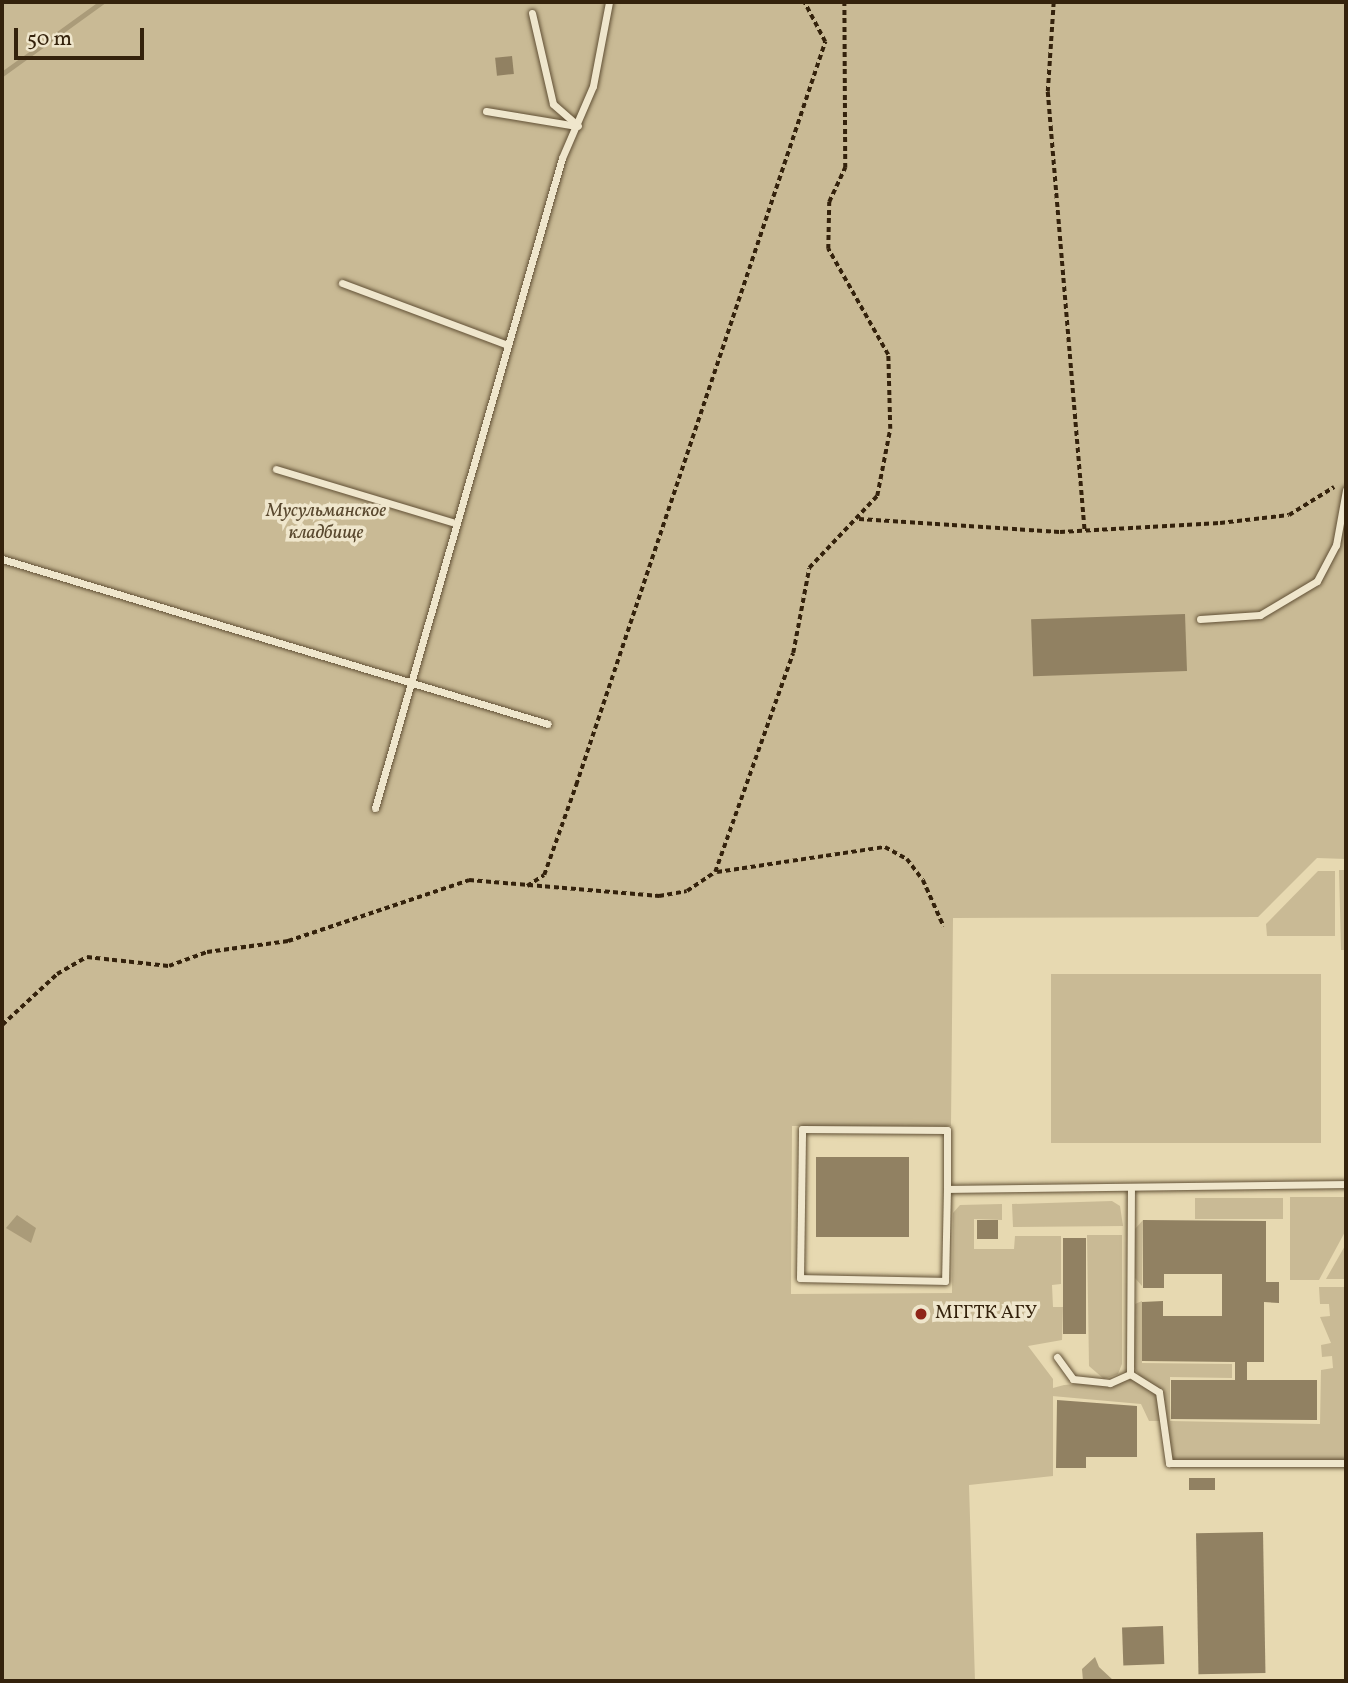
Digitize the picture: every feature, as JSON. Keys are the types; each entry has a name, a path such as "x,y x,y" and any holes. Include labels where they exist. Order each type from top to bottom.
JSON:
{"lane":[{"path":"375,808 452,522 508,345 562,158 593,86 609,2"},
{"path":"533,13 554,104 578,126"},
{"path":"486,111 578,126"},
{"path":"342,283 508,345"},
{"path":"276,469 452,522"},
{"path":"1200,619 1260,615 1317,582 1336,545 1346,490"},
{"path":"2,559 548,723"},
{"path":"802,1129 947,1130 947,1189 945,1281 800,1278 802,1129"},
{"path":"947,1189 1131,1190 1346,1184"},
{"path":"1130,1374 1131,1190"},
{"path":"1057,1357 1073,1379 1083,1382 1110,1383 1130,1374"},
{"path":"1130,1374 1159,1392 1169,1463 1346,1463"}],"path":[{"path":"527,886 544,875 825,42 804,2"},
{"path":"715,872 793,653 808,568 858,519 877,496 894,388 887,355 828,249 829,202 845,168 844,2"},
{"path":"1054,2 1048,92 1085,529"},
{"path":"858,519 970,529 1085,529 1289,515 1338,484"},
{"path":"2,1025 57,974 87,957 169,965 207,952 288,941 469,880 659,896 687,891 715,872 885,848 907,859 923,880 944,926"}],"green space":[{"name":"Мусульманское кладбище","path":"2,2 1346,2 1346,859 1317,858 1258,917 953,918 951,1126 792,1126 791,1294 952,1293 953,1213 960,1205 1002,1204 1002,1220 974,1219 974,1249 1014,1249 1015,1236 1061,1236 1061,1284 1052,1285 1053,1307 1063,1307 1062,1340 1028,1346 1053,1379 1053,1476 969,1485 975,1681 2,1681"},
{"path":"1339,870 1346,870 1346,950 1341,950"},
{"path":"1318,871 1335,871 1335,936 1267,936 1266,924"},
{"path":"1051,974 1321,974 1321,1143 1051,1143"},
{"path":"1290,1197 1346,1197 1346,1230 1319,1280 1290,1280"},
{"path":"1195,1198 1283,1198 1283,1219 1195,1219"},
{"path":"1112,1201 1120,1206 1123,1226 1013,1227 1012,1204"},
{"path":"1143,1220 1142,1286 1135,1278 1135,1229"},
{"path":"1087,1235 1122,1235 1122,1364 1118,1374 1104,1379 1089,1366"},
{"path":"1346,1244 1346,1279 1326,1279"},
{"path":"1319,1287 1346,1287 1346,1461 1171,1461 1164,1421 1149,1421 1141,1404 1052,1396 1053,1388 1064,1385 1141,1379 1133,1365 1135,1304 1142,1301 1142,1363 1232,1364 1232,1378 1170,1377 1170,1421 1320,1424 1321,1370 1333,1368 1332,1356 1322,1357 1321,1345 1331,1343 1320,1317 1330,1316 1329,1304 1320,1304"}],"shaded area":[{"path":"17,1215 36,1228 31,1243 6,1228"},
{"path":"1095,1657 1099,1667 1114,1681 1083,1681 1082,1669"}],"building":[{"path":"512,56 514,74 497,76 495,58"},
{"path":"1185,614 1187,671 1033,676 1031,619"},
{"path":"816,1157 909,1157 909,1237 816,1237"},
{"path":"977,1220 998,1220 998,1239 977,1239"},
{"path":"1143,1220 1266,1221 1266,1282 1279,1282 1279,1303 1264,1302 1264,1362 1247,1362 1247,1380 1317,1380 1317,1420 1171,1419 1171,1380 1235,1380 1235,1362 1142,1361 1142,1302 1163,1301 1163,1316 1222,1316 1222,1274 1164,1274 1164,1288 1143,1288"},
{"path":"1063,1238 1086,1238 1086,1334 1063,1334"},
{"path":"1057,1400 1137,1406 1137,1457 1086,1457 1086,1468 1056,1468"},
{"path":"1189,1478 1215,1478 1215,1490 1189,1490"},
{"path":"1263,1532 1265,1673 1198,1674 1196,1533"},
{"path":"1163,1626 1164,1664 1123,1665 1122,1627"}],"waterway":[{"path":"2,74 102,2"}],"place":[{"name":"МГГТК АГУ","path":"921,1314"}]}
